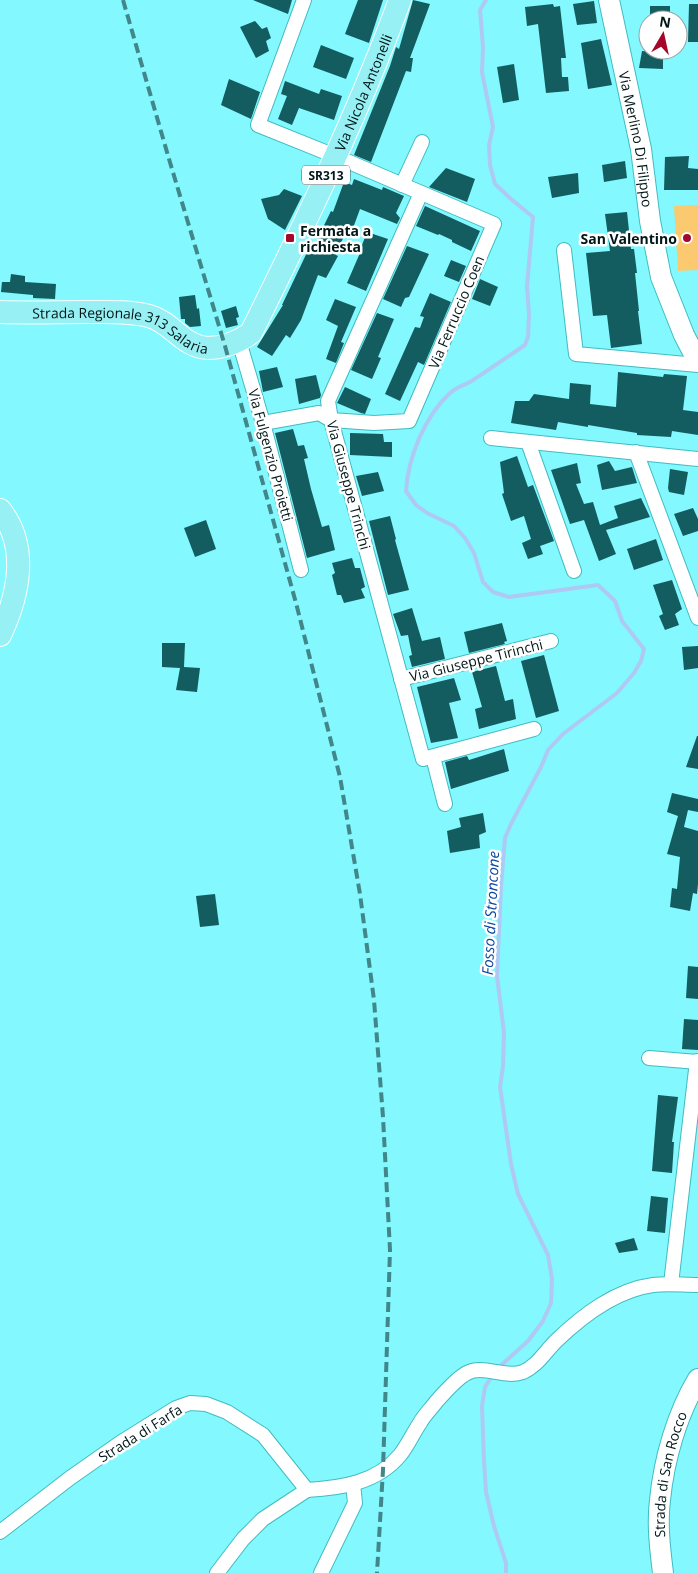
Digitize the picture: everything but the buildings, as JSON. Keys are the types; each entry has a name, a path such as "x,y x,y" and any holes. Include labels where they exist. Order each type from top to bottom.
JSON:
{"main road":[{"name":"Via Nicola Antonelli","path":"239,341 251,333 335,156 375,66 400,0"},
{"name":"Via Merlino Di Filippo","path":"608,0 641,149 650,221 661,277 684,335 698,363"},
{"name":"Strada Regionale 313 Salaria","path":"0,312 128,312 158,320 191,344 208,348 225,346 239,341"},
{"path":"0,510 12,527 18,551 18,572 15,596 8,619 0,634"},
{"name":"Strada di San Rocco","path":"663,1573 659,1533 659,1501 664,1471 675,1430 698,1379"}],"street":[{"name":"Via Ferruccio Coen","path":"263,423 319,413 331,420 374,424 409,421 494,224 258,125 304,0"},
{"path":"402,184 422,142"},
{"name":"Via Giuseppe Trinchi","path":"421,193 328,401 331,420 401,679 444,804"},
{"name":"Via Merlino Di Filippo","path":"564,250 576,354 698,363"},
{"name":"Via Fulgenzio Proietti","path":"239,341 263,423 301,570"},
{"path":"491,438 698,459"},
{"path":"528,442 574,571"},
{"path":"636,452 698,618"},
{"name":"Via Giuseppe Tirinchi","path":"401,679 552,641"},
{"path":"428,758 534,729"},
{"path":"649,1058 697,1062 671,1284"},
{"path":"217,1573 243,1539 263,1519 307,1490 339,1488 353,1484 375,1475 390,1466 401,1454 421,1420 440,1398 467,1373 480,1371 506,1374 521,1373 532,1367 556,1341 585,1316 605,1302 626,1292 652,1285 698,1285"},
{"name":"Strada di Farfa","path":"0,1532 70,1478 120,1443 176,1408 190,1403 206,1404 227,1412 263,1435 307,1490"},
{"path":"321,1573 355,1503 353,1484"}],"shaded area":[{"name":"San Valentino","path":"698,205 698,270 678,271 674,206"}],"waterway":[{"name":"Fosso di Stroncone","path":"486,0 480,10 483,47 482,72 493,127 489,145 490,165 495,184 533,217 527,286 528,337 525,345 470,382 454,390 441,402 419,438 410,465 406,491 416,505 427,513 454,526 465,538 474,553 483,582 493,592 509,597 598,585 615,601 622,621 644,649 641,661 634,673 617,693 563,734 548,750 505,838 497,976 504,1033 500,1087 511,1164 518,1194 548,1255 552,1279 551,1303 543,1321 528,1341 498,1368"},
{"name":"Fosso di Stroncone","path":"492,1376 485,1387 482,1406 486,1492 494,1526 506,1563 506,1573"}],"railway":[{"path":"123,0 225,346 296,603 340,777 360,894 374,1000 383,1117 390,1250 383,1470 377,1573"}],"place":[{"name":"Fermata a richiesta","path":"290,238"},
{"name":"San Valentino","path":"687,238"}]}
